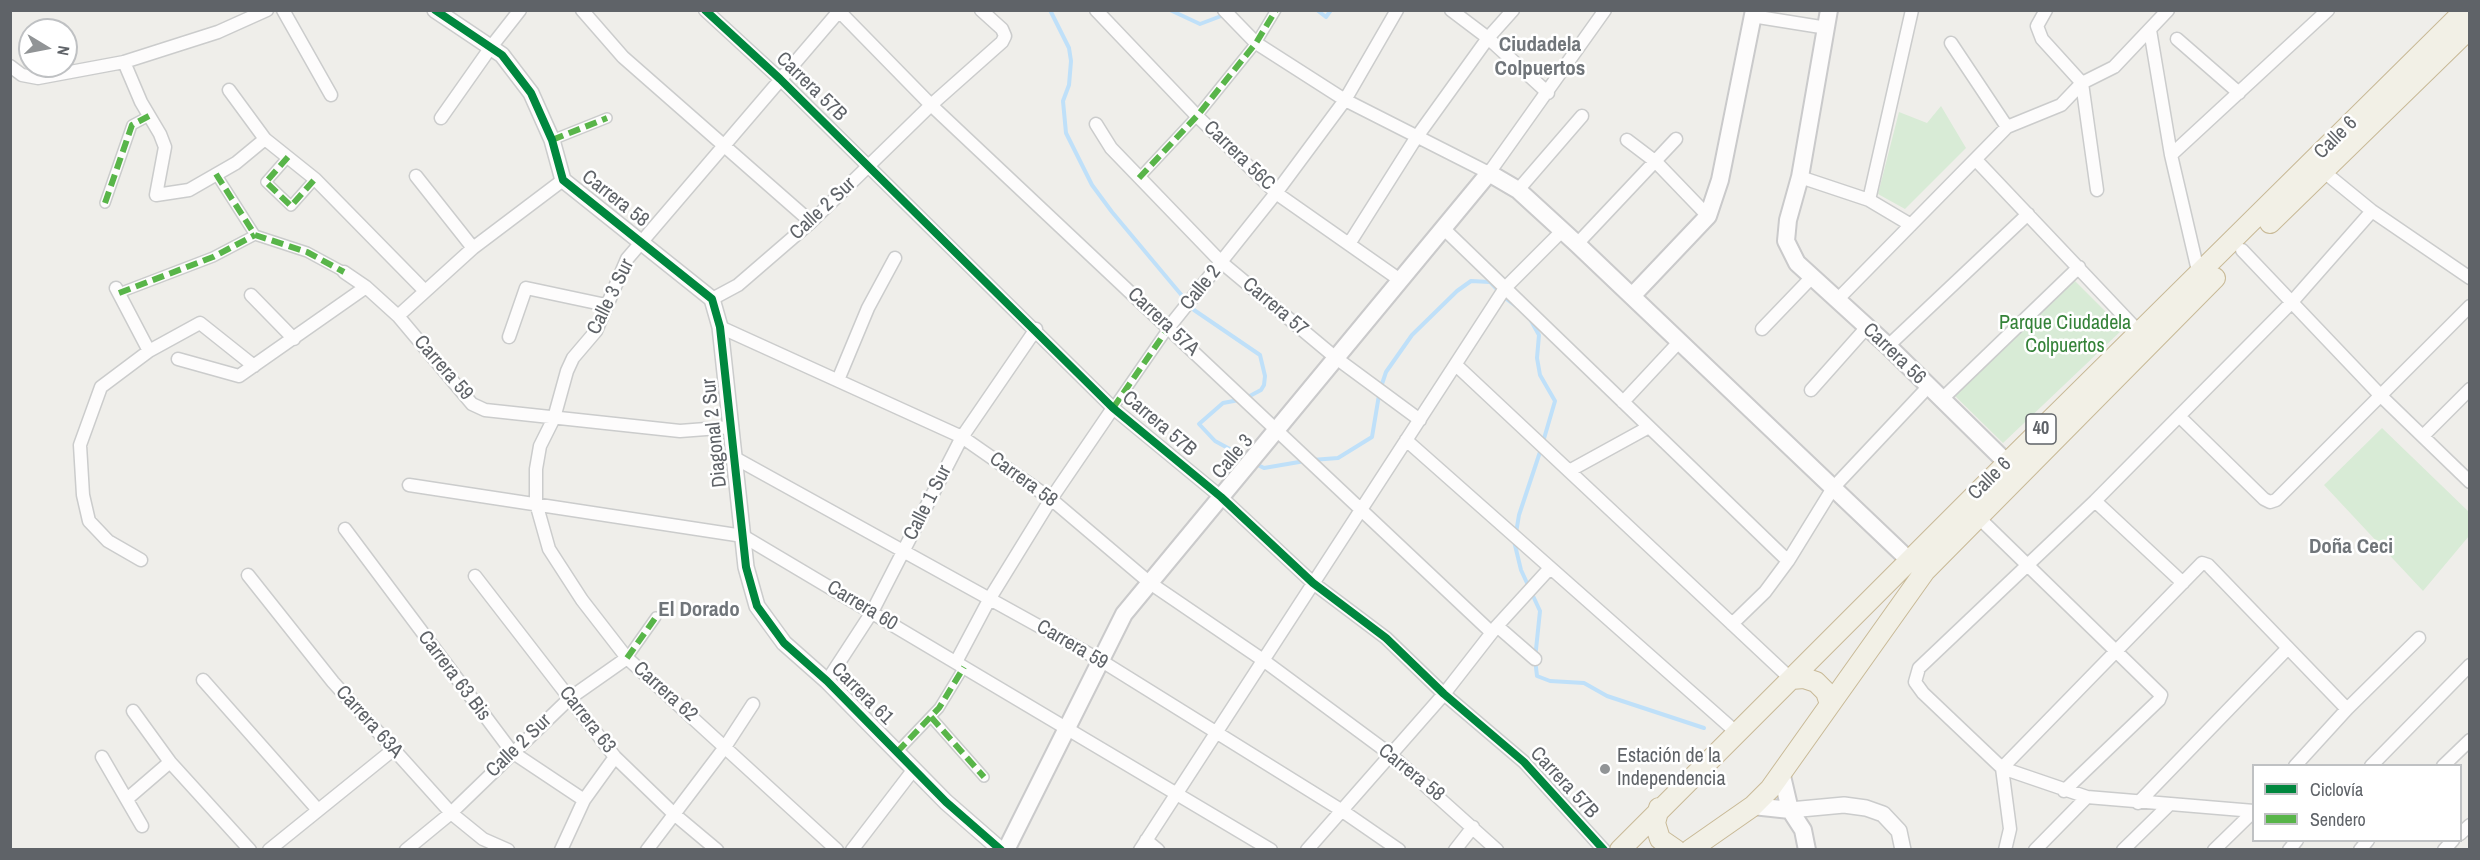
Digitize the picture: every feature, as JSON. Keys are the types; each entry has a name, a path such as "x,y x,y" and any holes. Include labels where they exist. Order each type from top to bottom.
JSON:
{"highway":[{"name":"Calle 6","path":"1620,849 2007,462 2465,10"},
{"name":"Calle 6","path":"1690,849 1753,806 1782,776 1830,704 1925,571 1977,516 2242,250 2469,28"},
{"path":"1791,679 1804,678 1816,682 1826,692 1830,704"},
{"path":"1659,808 1655,823 1660,839 1676,849"}],"main road":[{"path":"1800,177 1829,10"},
{"path":"1633,295 1708,216 1720,180 1753,13"},
{"path":"1489,173 1518,190 1633,295 1678,343 1910,561"},
{"name":"Calle 3","path":"1004,849 1124,614 1489,173"},
{"name":"Carrera 56","path":"1800,177 1788,219 1786,241 1797,263 1888,346 2007,462"},
{"path":"1782,776 1790,810 1803,830 1807,849"},
{"path":"1753,806 1790,810"}],"street":[{"path":"10,66 22,75 38,78 124,62 218,32 267,10"},
{"path":"283,10 332,94"},
{"path":"441,118 520,10"},
{"path":"582,10 623,57 811,222"},
{"name":"Carrera 57B","path":"705,10 780,79 1036,329 1113,408 1221,497 1313,583 1386,638 1444,694 1524,762 1604,849"},
{"name":"Calle 2 Sur","path":"712,299 738,285 811,222 931,105 1002,42 1005,36 1002,29 981,10"},
{"name":"Carrera 56C","path":"1096,10 1197,116 1276,193 1400,280"},
{"path":"1224,10 1257,43 1346,100 1416,138 1489,173 1605,10"},
{"path":"1139,178 1197,116 1257,43 1276,10"},
{"name":"Calle 2","path":"897,752 930,717 960,665 990,598 1051,499 1169,327 1276,193 1346,100 1397,10"},
{"path":"1451,10 1488,38 1548,93"},
{"path":"1349,244 1416,138 1488,38 1513,10"},
{"path":"1869,200 1912,10"},
{"path":"2046,10 2037,26 2042,39 2082,83 2097,190"},
{"path":"1838,300 2007,127 2061,105 2082,83 2114,67 2168,10"},
{"path":"2172,155 2328,10"},
{"name":"Calle 3 Sur","path":"536,503 536,470 540,446 554,418 567,371 573,358 596,331 621,270 641,240 839,11"},
{"name":"Carrera 57A","path":"839,11 931,105 1169,327 1360,511 1494,629 1535,660"},
{"name":"Carrera 58","path":"444,13 502,55 531,93 552,140 563,180 712,299"},
{"path":"1753,13 1827,28"},
{"path":"2150,30 2172,155 2199,275"},
{"path":"2176,39 2239,93"},
{"path":"1951,43 2007,127"},
{"path":"124,62 165,147 156,195 189,190 236,163 265,139"},
{"path":"229,90 265,139 315,179 424,290"},
{"path":"105,203 132,125 149,116"},
{"path":"1518,190 1582,116"},
{"path":"552,140 607,118"},
{"name":"Carrera 57","path":"1096,124 1111,148 1221,262 1336,358 1420,420"},
{"path":"1577,244 1676,139"},
{"path":"1627,140 1656,162 1708,216"},
{"path":"288,157 266,182 291,206 315,179"},
{"path":"1976,160 2139,332"},
{"path":"2324,171 2373,211 2469,278"},
{"path":"149,351 118,290 213,257 255,235 216,174"},
{"path":"416,177 473,248"},
{"path":"1800,177 1869,200 1911,225"},
{"path":"398,315 473,248 563,180"},
{"path":"2252,811 2087,797 2002,768 1923,693 1915,682 1919,668 2095,501 2291,303 2373,211"},
{"path":"1888,346 2028,214"},
{"path":"1443,228 1788,561"},
{"path":"1158,849 1143,845 1505,288 1562,231"},
{"name":"Carrera 59","path":"255,235 307,252 366,287 398,315 472,404 485,410 680,431 732,427"},
{"path":"2242,250 2382,397 2468,480"},
{"path":"838,381 868,308 895,258"},
{"path":"1941,400 2079,267"},
{"path":"1762,329 1812,277"},
{"path":"178,359 239,376 366,287"},
{"path":"509,337 526,288 606,305"},
{"path":"250,295 294,339"},
{"path":"712,299 720,327"},
{"path":"2179,416 2270,502 2276,500 2382,397 2469,306"},
{"path":"141,560 108,541 89,521 83,495 80,445 102,387 149,351 200,323 254,366"},
{"name":"Carrera 58","path":"720,327 962,437 1051,499 1150,583 1263,660 1390,754 1497,849"},
{"name":"Diagonal 2 Sur","path":"720,327 743,536"},
{"path":"1811,390 1867,327"},
{"name":"Calle 1 Sur","path":"827,681 872,612 962,437 1036,329"},
{"path":"1623,402 1678,343"},
{"path":"1456,365 1791,679"},
{"path":"1732,624 1765,592 1788,561 1833,488 1928,387"},
{"path":"2423,436 2469,389"},
{"path":"1569,471 1649,427"},
{"path":"1406,440 1736,732"},
{"name":"Carrera 59","path":"735,458 1100,660 1341,810 1399,849"},
{"name":"Carrera 60","path":"409,485 743,536 1271,849"},
{"path":"2095,501 2183,583"},
{"name":"Carrera 62","path":"536,503 549,549 582,600 627,658 837,849"},
{"path":"1977,516 2159,690 2159,700 2064,790"},
{"name":"Carrera 63 Bis","path":"345,529 512,752 584,800"},
{"name":"Carrera 61","path":"743,536 746,567 757,606 784,643 827,681 946,802 1004,849"},
{"path":"2002,768 2198,566 2208,565 2287,649 2347,708"},
{"path":"1307,849 1444,694 1494,629 1550,568"},
{"name":"Carrera 63A","path":"248,574 333,682 451,813 483,839 508,849"},
{"name":"Carrera 63","path":"474,576 615,757 674,814 717,849"},
{"name":"Calle 2 Sur","path":"406,849 451,813 570,698 627,658 656,617"},
{"path":"2296,764 2347,708 2419,638"},
{"path":"2138,803 2287,649"},
{"path":"2372,764 2469,665"},
{"path":"203,680 318,810"},
{"path":"647,849 725,747 753,704"},
{"path":"133,711 170,762 250,849"},
{"path":"930,717 984,777"},
{"path":"2444,764 2469,740"},
{"path":"269,849 394,749"},
{"path":"102,757 142,826"},
{"path":"561,849 584,800 615,757"},
{"path":"127,799 170,762"},
{"path":"2002,768 2010,829 2005,849"},
{"path":"852,849 914,769"},
{"path":"2035,849 2087,797"},
{"path":"1790,810 1844,805 1866,808 1883,814 1899,831 1903,849"},
{"path":"2123,849 2169,805"},
{"path":"2214,849 2252,812"},
{"path":"1455,849 1473,827"}],"green space":[{"path":"1941,106 1966,148 1905,209 1878,194 1899,112 1927,123"},
{"name":"Parque Ciudadela Colpuertos","path":"2073,279 2123,329 2003,443 1954,395"},
{"path":"2382,428 2469,512 2469,536 2423,591 2324,485"}],"waterway":[{"path":"1050,10 1069,48 1071,61 1069,85 1063,101 1066,133 1092,185 1194,310 1260,355 1265,376 1264,385 1261,390 1246,398"},
{"path":"1170,10 1200,24 1237,10"},
{"path":"1317,10 1326,17 1331,10"},
{"path":"1381,387 1386,372 1412,335 1457,291 1471,281 1490,282 1516,306"},
{"path":"1530,319 1539,335 1537,358 1540,375 1555,401 1543,442"},
{"path":"1312,460 1338,458 1372,437 1379,395"},
{"path":"1239,400 1223,403 1199,424 1215,441 1248,459"},
{"path":"1516,533 1519,515 1541,449"},
{"path":"1254,463 1264,468 1305,461"},
{"path":"1514,541 1521,570 1540,611 1535,659 1537,676 1550,681 1584,683 1607,696 1704,728"}],"marked path":[{"path":"1139,178 1197,116 1256,43 1276,10"},
{"path":"105,203 132,125 149,116"},
{"path":"552,140 607,118"},
{"path":"288,157 266,182 291,206 315,179"},
{"path":"216,174 255,235 307,252 344,272"},
{"path":"119,293 213,257 255,235"},
{"path":"1113,408 1169,327"},
{"path":"627,658 656,617"},
{"path":"897,752 939,708 964,667"},
{"path":"931,717 984,777"}],"cycle path":[{"path":"435,10 502,55 531,93 552,140 563,180 712,299 720,327 746,567 757,606 784,643 827,681 946,802 1001,850"},
{"path":"705,10 780,79 1113,408 1221,497 1313,583 1386,638 1444,694 1524,762 1604,850"}],"place":[{"name":"Estación de la Independencia","path":"1605,769"}],"district":[{"name":"Ciudadela Colpuertos","path":"1540,57"},
{"name":"Doña Ceci","path":"2351,547"},
{"name":"El Dorado","path":"699,610"}]}
